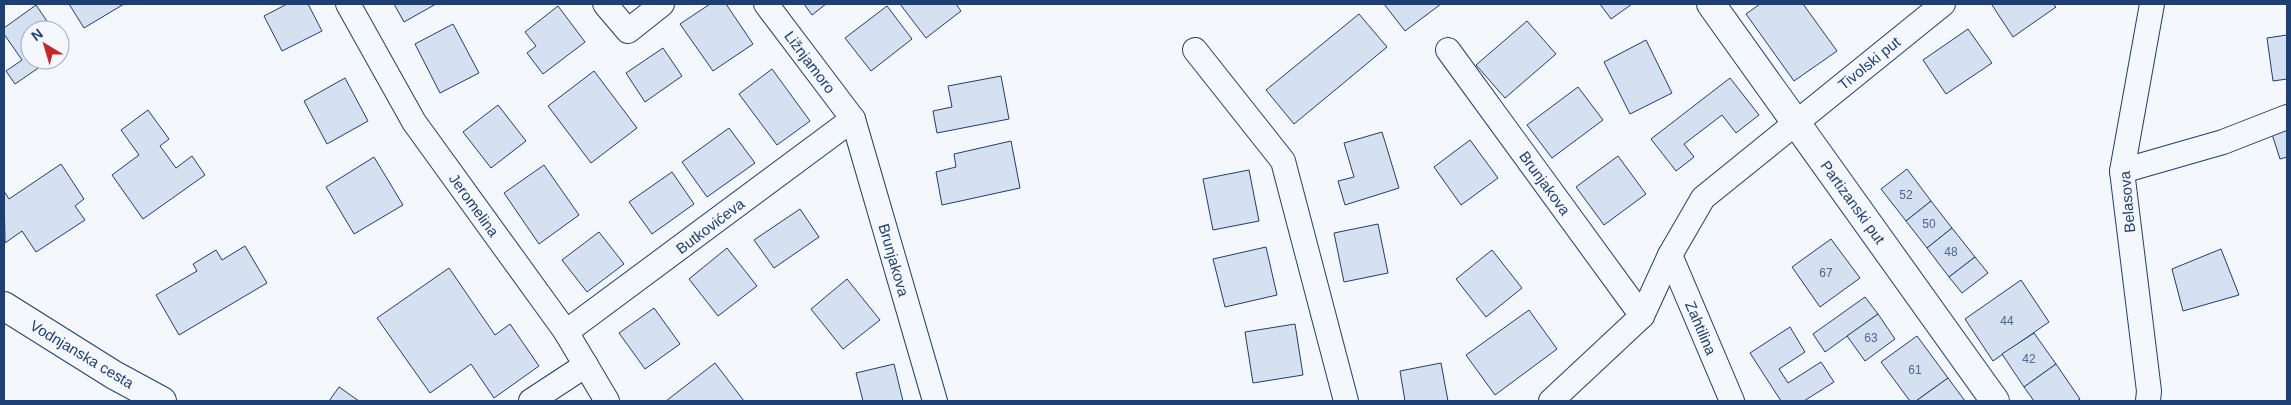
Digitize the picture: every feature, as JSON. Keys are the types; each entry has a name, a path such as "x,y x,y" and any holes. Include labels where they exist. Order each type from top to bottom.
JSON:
{"street":[{"name":"Jeromelina","path":"348,4 414,122 566,332 608,401"},
{"path":"605,4 628,31 662,4"},
{"name":"Ližnjamoro","path":"766,4 853,119"},
{"name":"Partizanski put","path":"1711,4 1995,401"},
{"name":"Tivolski put","path":"1796,122 1943,4"},
{"name":"Belasova","path":"2148,401 2149,391 2122,171 2152,4"},
{"path":"1195,50 1283,161 1346,401"},
{"name":"Brunjakova","path":"1448,50 1642,316"},
{"path":"2122,171 2223,142 2287,117"},
{"name":"Butkovićeva","path":"566,332 853,119"},
{"name":"Brunjakova","path":"853,119 935,401"},
{"path":"1551,401 1642,316 1670,255 1703,198 1796,122"},
{"name":"Zahtilina","path":"1670,255 1732,401"},
{"name":"Vodnjanska cesta","path":"4,306 114,375 162,401"},
{"path":"531,401 586,365"}],"building":[{"path":"69,4 124,4 84,28"},
{"path":"287,4 308,4 322,31 282,51 264,16"},
{"path":"394,4 436,4 404,22"},
{"path":"710,4 726,4 753,44 713,71 680,24"},
{"path":"804,4 826,4 812,15"},
{"path":"900,4 956,4 961,11 926,38"},
{"path":"1384,4 1441,4 1405,31"},
{"path":"1600,4 1632,4 1611,19"},
{"path":"1760,4 1803,4 1837,51 1794,81 1746,14"},
{"path":"2053,4 2056,7 2013,37 1992,5"},
{"path":"36,5 46,20 20,20 20,57 4,34 4,28"},
{"path":"558,6 585,42 543,74 527,53 536,46 525,32"},
{"path":"887,6 912,39 871,71 845,38"},
{"path":"1359,14 1387,47 1294,124 1266,90"},
{"path":"1527,21 1556,54 1505,98 1476,65"},
{"path":"453,24 479,73 440,93 415,44"},
{"path":"1968,29 1992,63 1946,94 1923,60"},
{"path":"2287,35 2287,79 2273,81 2267,38"},
{"path":"1646,40 1672,93 1630,114 1604,62"},
{"path":"663,48 682,76 645,102 626,73"},
{"path":"20,61 20,70 35,70 15,84 6,71"},
{"path":"772,69 810,121 777,145 739,94"},
{"path":"594,71 637,128 591,163 548,106"},
{"path":"1001,76 1009,119 937,133 933,111 952,107 948,86"},
{"path":"345,78 368,121 327,144 304,101"},
{"path":"1730,78 1759,115 1736,133 1722,115 1684,144 1694,157 1676,171 1651,139"},
{"path":"1578,87 1603,120 1552,158 1527,125"},
{"path":"498,105 526,141 491,168 463,132"},
{"path":"148,110 169,139 160,146 176,168 192,156 205,175 143,219 112,175 139,155 121,130"},
{"path":"2287,125 2287,157 2280,159 2271,131"},
{"path":"729,128 755,163 707,197 682,162"},
{"path":"1382,132 1399,188 1345,205 1338,181 1354,177 1344,143"},
{"path":"1470,140 1498,178 1461,205 1434,167"},
{"path":"1011,141 1020,188 942,205 936,172 956,167 954,154"},
{"path":"1618,156 1646,194 1604,225 1576,187"},
{"path":"374,157 403,205 354,234 326,187"},
{"path":"61,164 84,199 75,206 85,220 36,252 22,231 5,243 4,191 9,199"},
{"path":"544,165 579,215 539,244 504,193"},
{"path":"1907,169 1931,201 1906,221 1881,189"},
{"path":"1249,170 1259,221 1213,230 1203,179"},
{"path":"672,172 694,204 652,234 629,202"},
{"path":"1931,201 1952,228 1927,248 1906,221"},
{"path":"800,209 819,237 774,268 754,240"},
{"path":"1378,224 1388,273 1344,282 1334,233"},
{"path":"1952,228 1975,257 1949,277 1927,248"},
{"path":"599,232 624,264 587,292 562,260"},
{"path":"1831,239 1860,278 1820,307 1792,267"},
{"path":"245,246 267,283 179,335 156,295 197,271 193,264 216,250 222,260"},
{"path":"1266,247 1277,295 1225,307 1213,259"},
{"path":"727,248 757,286 718,316 689,279"},
{"path":"2221,249 2239,295 2183,311 2172,269"},
{"path":"1492,250 1522,288 1486,317 1456,279"},
{"path":"1975,257 1988,273 1962,293 1949,277"},
{"path":"449,268 495,335 510,324 539,366 494,398 471,364 430,393 377,318"},
{"path":"847,279 880,320 843,349 811,309"},
{"path":"2021,280 2049,322 1993,361 1965,319"},
{"path":"1865,297 1878,314 1825,352 1813,334"},
{"path":"654,308 680,344 645,369 619,333"},
{"path":"1529,310 1557,349 1495,395 1466,355"},
{"path":"1878,314 1895,339 1865,361 1847,336"},
{"path":"1295,324 1303,375 1253,383 1245,332"},
{"path":"1790,327 1805,352 1779,369 1788,383 1821,362 1834,382 1804,401 1781,401 1750,353"},
{"path":"2034,333 2056,364 2024,387 2002,354"},
{"path":"1917,336 1948,378 1916,401 1910,401 1881,362"},
{"path":"715,363 744,401 666,401"},
{"path":"1441,363 1448,401 1405,401 1400,371"},
{"path":"894,364 903,401 863,401 856,373"},
{"path":"2056,364 2080,399 2077,401 2034,401 2024,387"},
{"path":"1948,378 1965,401 1916,401"},
{"path":"339,387 359,401 329,401"}]}
